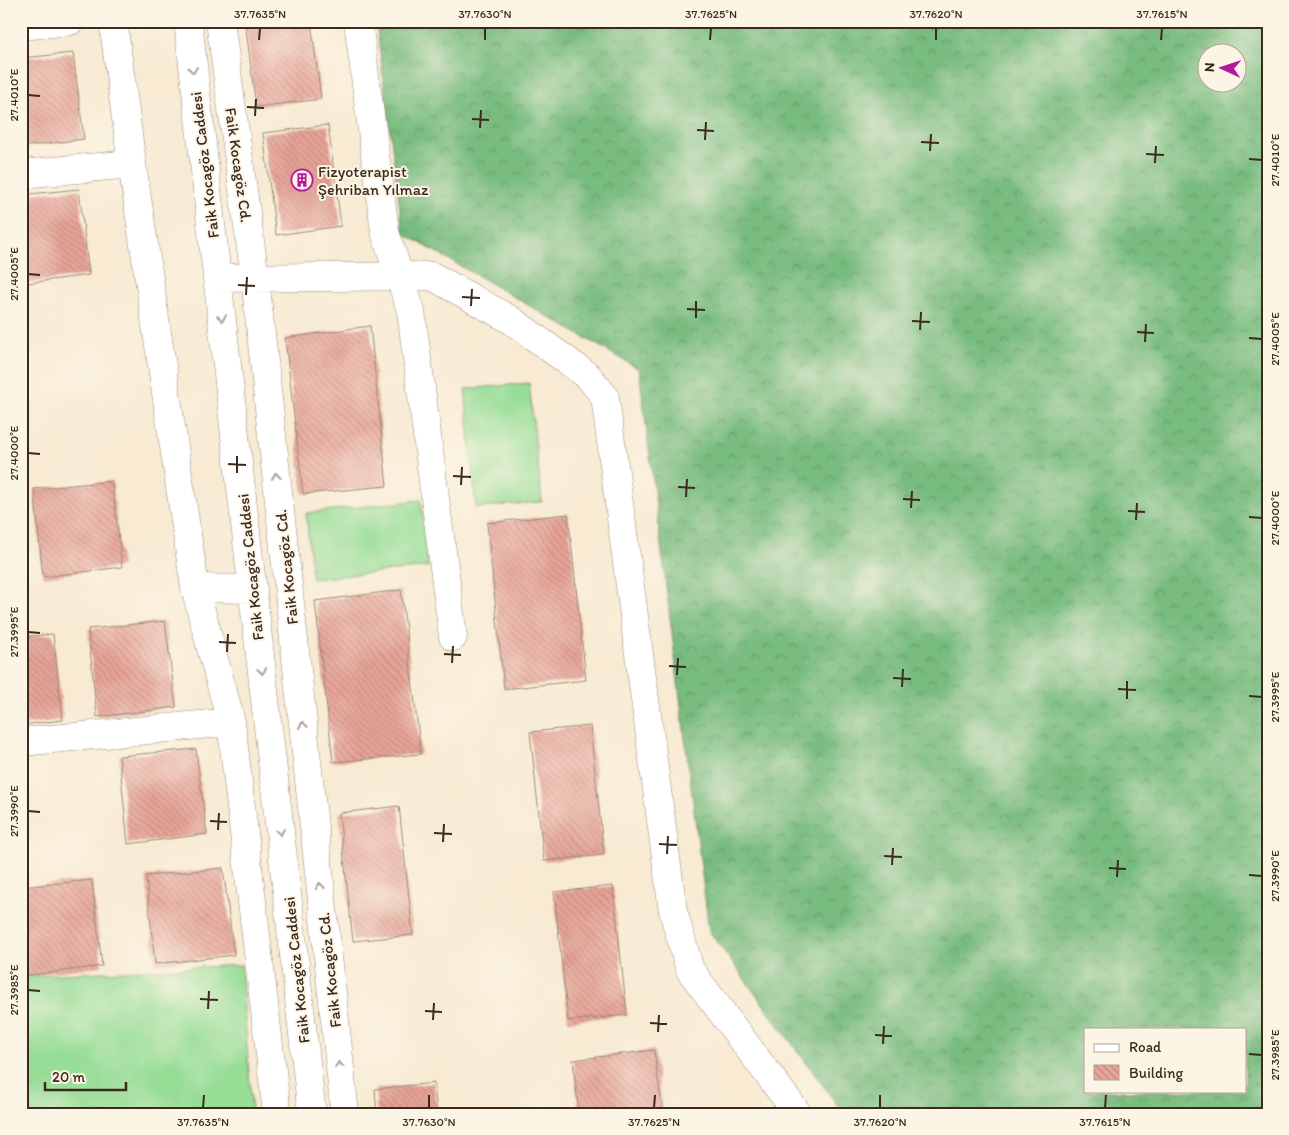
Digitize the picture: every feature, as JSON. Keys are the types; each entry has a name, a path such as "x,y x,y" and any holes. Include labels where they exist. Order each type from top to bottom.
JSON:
{"street":[{"path":"21,26 70,21"},
{"path":"113,21 132,164 195,588 231,722 277,1114"},
{"name":"Faik Kocagöz Caddesi","path":"188,21 312,1114"},
{"name":"Faik Kocagöz Cd.","path":"220,21 255,278 345,1114"},
{"path":"358,21 385,232 411,311 453,637"},
{"path":"21,174 132,164"},
{"path":"217,278 432,276 510,320 588,376 605,397 673,911 690,970 798,1114"},
{"path":"195,588 253,589"},
{"path":"21,742 231,722"}],"green space":[{"path":"376,21 1268,21 1268,1114 844,1114 709,931 639,369 403,233"},
{"path":"529,383 542,502 476,508 465,389"},
{"path":"421,500 428,567 312,579 306,513"},
{"path":"241,965 252,1114 21,1114 21,976"}],"building":[{"path":"245,21 311,21 321,99 256,107"},
{"path":"73,53 84,139 21,147 21,58"},
{"name":"Fizyoterapist Şehriban Yılmaz","path":"328,125 341,226 276,235 263,133"},
{"path":"79,189 89,275 21,284 21,195"},
{"path":"370,326 387,486 303,494 285,338"},
{"path":"112,481 122,567 43,577 34,489"},
{"path":"568,514 586,680 504,689 487,523"},
{"path":"401,590 421,754 333,762 315,601"},
{"path":"165,621 176,707 97,717 88,629"},
{"path":"53,634 63,720 21,725 21,637"},
{"path":"590,726 604,855 544,861 530,732"},
{"path":"196,749 207,834 128,844 119,756"},
{"path":"399,806 413,935 353,941 339,813"},
{"path":"223,868 234,955 155,964 146,876"},
{"path":"92,880 102,966 23,976 21,954 21,887"},
{"path":"613,886 627,1015 568,1021 554,892"},
{"path":"654,1050 663,1114 579,1114 573,1060"},
{"path":"434,1083 437,1114 377,1114 375,1089"}],"place":[{"name":"Fizyoterapist Şehriban Yılmaz","path":"302,180"}]}
